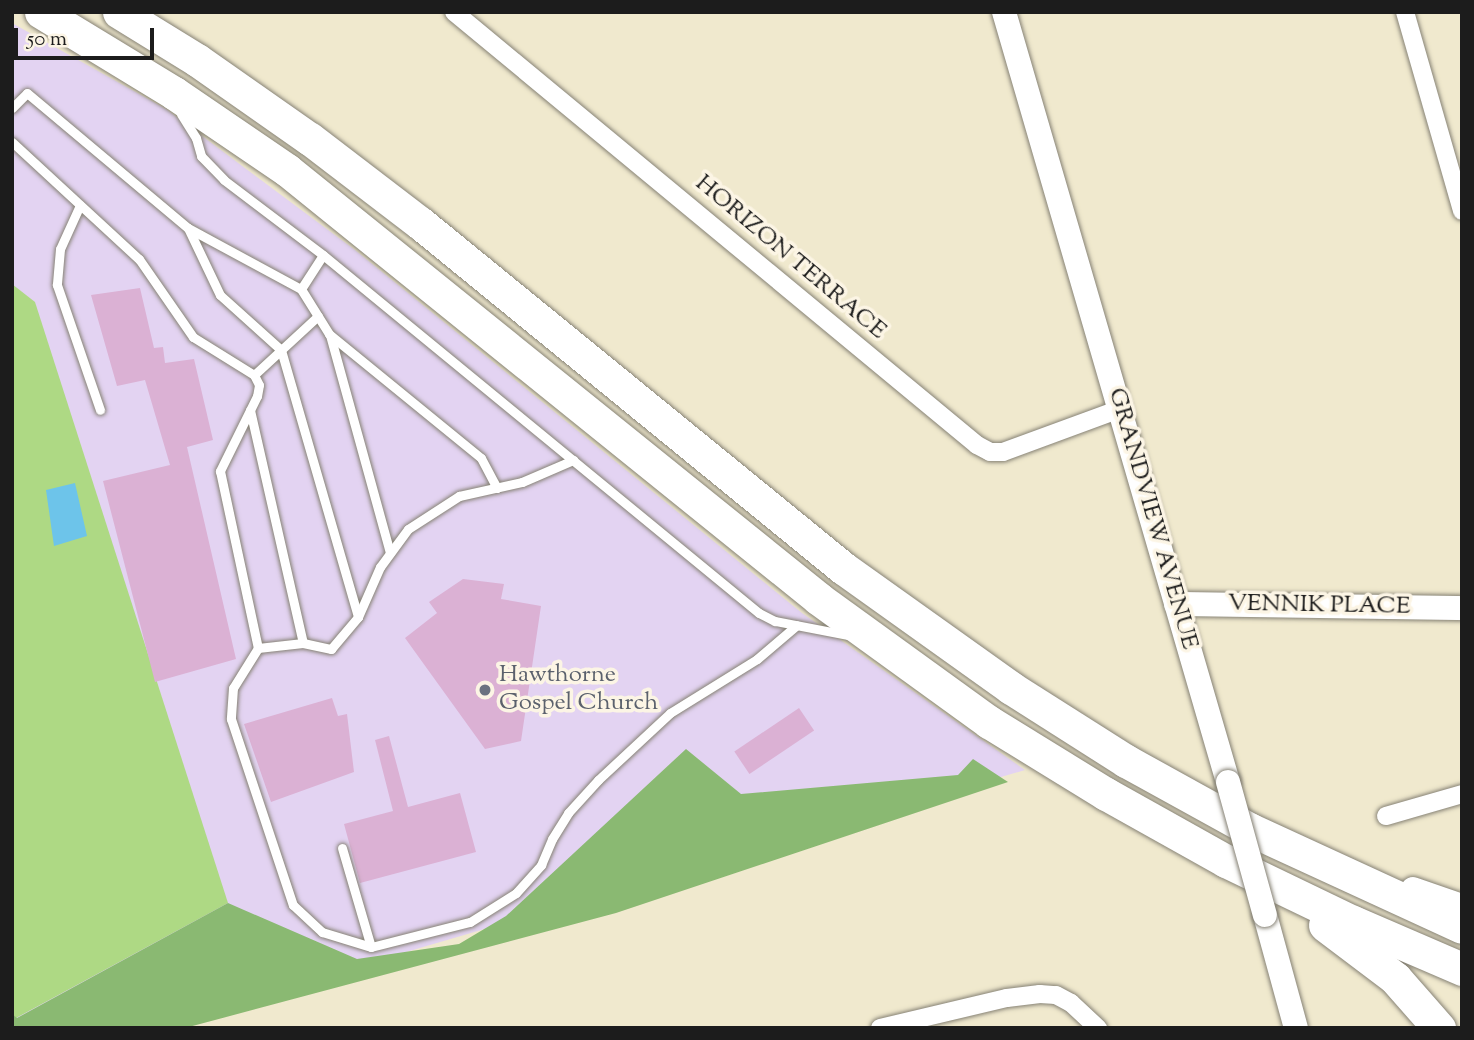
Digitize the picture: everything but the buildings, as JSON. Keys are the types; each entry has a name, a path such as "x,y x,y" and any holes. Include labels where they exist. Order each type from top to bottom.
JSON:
{"highway":[{"path":"41,12 118,57 232,131 340,211 876,642 1046,758 1227,861 1353,922 1462,969"},
{"path":"119,12 254,99 332,155 895,607 1068,725 1249,829 1462,927"},
{"path":"1227,861 1375,961 1412,995 1439,1028"}],"street":[{"name":"HORIZON TERRACE","path":"454,12 977,445 990,452 1003,453 1120,409"},
{"name":"GRANDVIEW AVENUE","path":"1004,12 1177,604 1296,1028"},
{"path":"1405,12 1462,211"},
{"name":"VENNIK PLACE","path":"1177,604 1462,608"},
{"path":"1386,816 1462,794"},
{"path":"1249,829 1462,906"},
{"path":"880,1028 1007,998 1040,994 1056,995 1071,1003 1098,1028"}],"lane":[{"path":"118,57 161,94 189,123 201,156 210,168 323,255 759,614 876,642"},
{"path":"12,108 27,93 188,228 301,289 330,334 481,457 497,488"},
{"path":"12,142 139,259 193,337 254,375 260,385 220,471 258,648 233,688 231,719 293,905 322,932 371,947 470,922 516,893 541,865 552,839 568,813 598,780 670,713 757,659 797,625"},
{"path":"80,205 60,249 57,285 100,410"},
{"path":"188,228 220,295 281,350 358,617"},
{"path":"301,289 323,255"},
{"path":"254,375 318,316"},
{"path":"330,334 390,553"},
{"path":"250,410 303,643"},
{"path":"258,648 303,643 331,649 358,617 380,567 408,529 460,496 522,482 573,460"},
{"path":"342,848 371,947"}],"shaded area":[{"path":"12,23 166,109 355,250 802,613 1025,770 148,1028 12,1028"}],"green space":[{"path":"12,284 35,302 228,903 16,1018 12,1014"},
{"path":"686,749 741,794 958,775 973,759 1008,782 616,913 185,1028 12,1028 12,1014 17,1018 228,903 357,959 459,944 506,916"}],"water":[{"path":"75,483 87,536 54,546 46,490"}],"place":[{"name":"Hawthorne Gospel Church","path":"485,690"}]}
